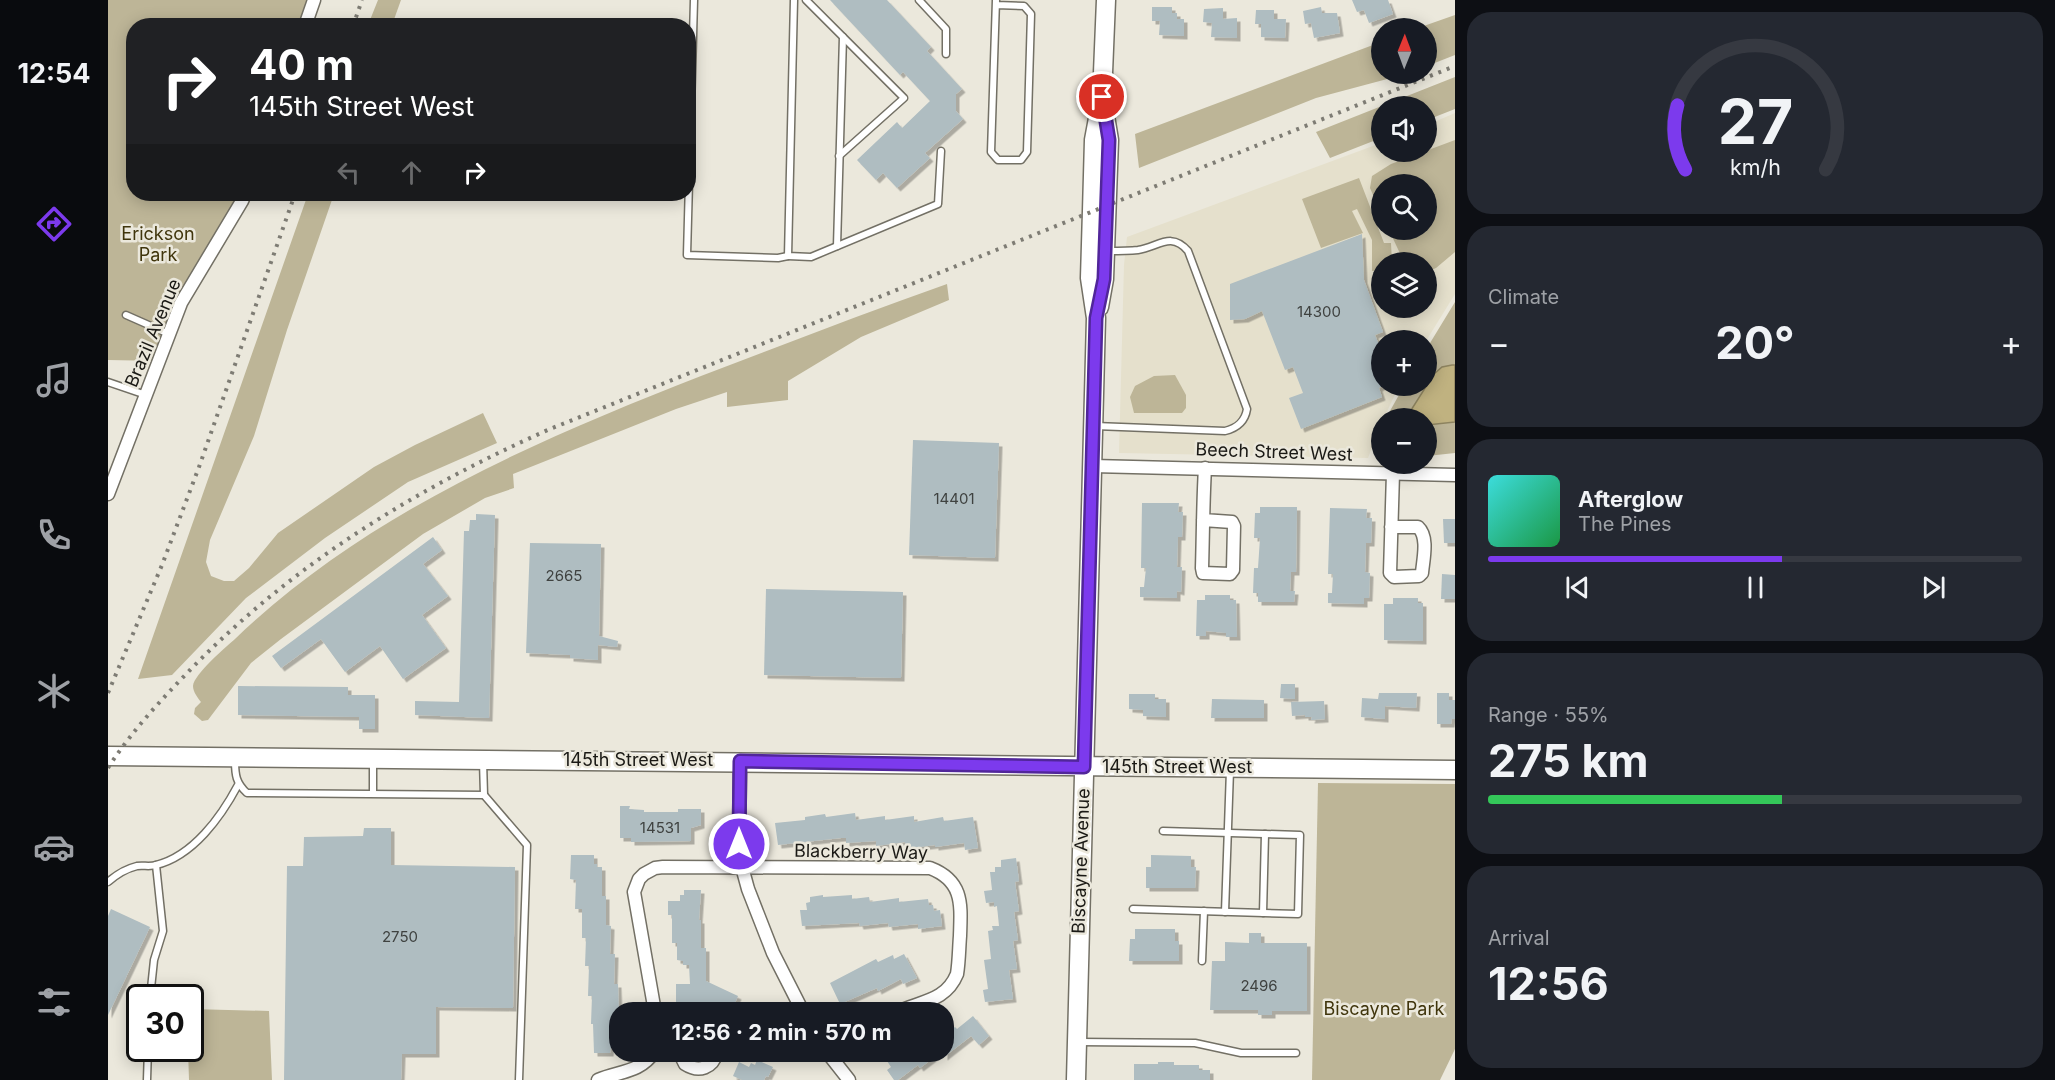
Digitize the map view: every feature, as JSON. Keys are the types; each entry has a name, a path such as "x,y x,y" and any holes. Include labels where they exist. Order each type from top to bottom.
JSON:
{"street":[{"path":"307,18 314,0"},
{"name":"Biscayne Avenue","path":"1076,1080 1096,318 1090,278 1092,199 1094,140 1102,97 1106,0"},
{"name":"Biscayne Avenue","path":"1096,318 1104,279 1109,140 1102,97"},
{"name":"Brazil Avenue","path":"108,494 182,303 241,201"},
{"name":"Beech Street West","path":"1093,466 1371,472"},
{"path":"1203,520 1225,520 1232,522 1234,526 1233,570 1230,574 1203,573 1203,520 1205,468"},
{"path":"1391,527 1418,527 1422,530 1424,536 1422,573 1419,576 1394,577 1391,575 1391,527 1393,474"},
{"name":"Beech Street West","path":"1424,474 1455,475"},
{"name":"145th Street West","path":"108,756 1455,770"},
{"path":"740,761 739,844 742,867 748,889 769,942 798,1002"},
{"path":"654,1002 634,899 639,879 650,871 663,867 742,867"},
{"name":"Blackberry Way","path":"742,867 760,869 921,867 938,871 948,877 961,903 957,974 953,985 947,992 922,1002"},
{"path":"598,1080 637,1068 645,1062"},
{"path":"684,1062 697,1069 709,1066 713,1062"},
{"path":"837,1062 849,1080"}],"lane":[{"path":"694,0 694,18"},
{"path":"788,256 794,0"},
{"path":"806,0 904,98 839,156"},
{"path":"919,0 946,29 946,54"},
{"path":"996,3 1024,6 1031,14 1027,152 1021,160 998,160 991,152 996,3"},
{"path":"837,246 843,37"},
{"path":"688,201 687,255 811,257 938,204 941,151"},
{"path":"1094,426 1225,431 1238,426 1243,421 1247,409 1188,250 1183,245 1171,241 1136,250 1105,251"},
{"path":"126,315 170,334"},
{"path":"108,382 146,395"},
{"path":"235,757 235,775 238,785 247,793 484,795"},
{"path":"373,758 373,793"},
{"path":"483,759 484,795 527,845 519,1080"},
{"path":"1226,912 1230,767"},
{"path":"108,882 121,871 137,866 156,865 186,850 211,828 238,785"},
{"path":"1133,909 1298,914 1300,835 1163,831"},
{"path":"1263,913 1265,834"},
{"path":"151,984 154,960 163,931 156,865"},
{"path":"1202,961 1204,911"},
{"path":"1076,1042 1195,1043 1241,1053 1296,1053"},
{"path":"147,1080 148,1062"}],"shaded area":[{"path":"1455,113 1455,294 1433,330 1371,330 1371,396 1394,396 1389,408 1371,408 1371,450 1368,458 1119,453 1124,265 1127,237 1371,147 1371,162 1437,162 1437,121"},
{"path":"1455,365 1455,422 1437,424 1437,408 1412,408 1420,396 1437,396 1437,371 1442,367"}],"green space":[{"name":"Erickson Park","path":"108,0 314,0 308,18 126,18 126,201 241,201 179,304 160,361 108,360"},
{"path":"378,0 401,0 395,18 371,18"},
{"path":"1455,15 1455,55 1437,62 1437,21"},
{"path":"1371,46 1371,83 1316,98 1139,168 1135,134"},
{"path":"1455,77 1455,109 1437,116 1437,96 1407,96"},
{"path":"1371,110 1371,142 1330,158 1316,132"},
{"path":"1455,140 1455,252 1437,267 1437,252 1399,252 1394,240 1437,240 1437,174 1375,174 1396,162 1437,162 1437,147"},
{"path":"1359,178 1371,209 1371,238 1357,209 1352,211 1363,233 1321,248 1302,199"},
{"path":"306,201 332,201 287,330 254,436 210,540 206,562 211,576 224,581 234,581 249,568 278,533 374,467 483,413 497,443 408,482 325,538 246,598 172,675 138,679"},
{"path":"1372,240 1391,243 1391,252 1372,252"},
{"path":"947,284 949,300 861,337 788,381 788,400 727,407 727,392 676,409 513,474 514,488 485,498 423,534 251,663 208,720 202,721 194,714 195,708 201,702 193,686 211,661 286,594 339,554 396,518 454,485 576,427 701,376"},
{"path":"1455,302 1455,453 1437,455 1437,408 1392,408 1398,396 1437,396 1437,332"},
{"path":"1175,375 1186,395 1186,408 1182,413 1134,413 1130,397 1135,386 1154,376"},
{"name":"Biscayne Park","path":"1318,783 1455,784 1455,1049 1440,1080 1312,1080"},
{"path":"204,1009 269,1011 272,1080 189,1080 188,1062 204,1062"}],"building":[{"path":"830,0 887,0 931,47 927,51 962,89 956,94 956,111 963,119 925,153 930,158 897,188 883,173 876,180 857,160 897,122 902,128 930,101 903,72 900,75"},
{"path":"1352,0 1388,0 1393,14 1382,18 1371,18 1369,23 1364,10 1357,12"},
{"path":"1152,7 1172,7 1172,13 1177,13 1177,19 1184,19 1184,36 1159,35 1160,21 1152,21"},
{"path":"1321,7 1322,13 1337,13 1340,33 1314,38 1311,23 1305,24 1303,11"},
{"path":"1223,8 1223,19 1237,18 1237,38 1211,37 1212,23 1203,22 1204,9"},
{"path":"1256,10 1274,10 1274,19 1286,19 1285,38 1261,37 1261,24 1255,24"},
{"path":"1362,234 1364,280 1371,299 1371,318 1378,318 1382,330 1371,330 1371,396 1382,397 1301,429 1289,398 1303,393 1293,367 1285,370 1262,311 1245,319 1230,320 1230,284"},
{"path":"913,440 999,443 995,558 909,555"},
{"path":"1142,503 1179,503 1178,512 1183,512 1182,537 1178,537 1177,567 1182,567 1181,592 1177,591 1177,598 1140,597 1140,587 1144,587 1146,568 1141,568"},
{"path":"1260,507 1297,507 1296,572 1291,572 1290,591 1295,591 1294,602 1258,602 1258,593 1253,593 1254,568 1258,568 1260,538 1254,538 1255,513 1260,513"},
{"path":"1330,508 1367,509 1366,518 1372,518 1371,543 1366,543 1365,572 1370,573 1369,598 1364,598 1364,604 1328,603 1328,593 1332,593 1333,574 1328,574"},
{"path":"476,514 495,515 489,718 415,715 415,701 459,702 464,531 469,531 470,520 476,520"},
{"path":"1443,519 1455,519 1455,543 1444,543"},
{"path":"433,537 442,550 423,564 448,596 422,615 446,648 403,679 380,646 345,672 321,639 281,668 272,656"},
{"path":"530,543 601,544 599,636 618,641 617,647 598,645 598,660 570,658 570,655 526,653"},
{"path":"1442,574 1455,575 1455,599 1441,599"},
{"path":"766,589 903,592 901,678 764,675"},
{"path":"1205,595 1230,595 1230,600 1236,600 1237,637 1226,637 1226,633 1206,631 1206,636 1196,636 1197,600 1205,600"},
{"path":"1393,598 1418,598 1418,603 1423,603 1423,641 1384,640 1384,604 1393,604"},
{"path":"1281,684 1295,684 1295,699 1280,698"},
{"path":"238,686 348,687 348,695 375,695 375,729 359,729 359,717 238,715"},
{"path":"1379,693 1417,693 1416,708 1385,706 1385,719 1361,717 1362,698 1378,699"},
{"path":"1437,693 1449,693 1449,700 1455,700 1455,719 1452,719 1451,724 1437,724"},
{"path":"1129,694 1155,694 1155,699 1166,699 1166,717 1143,716 1143,710 1129,709"},
{"path":"1212,699 1264,700 1264,718 1211,718"},
{"path":"1324,701 1325,719 1311,720 1312,717 1305,717 1305,715 1292,716 1291,702"},
{"path":"620,806 630,806 629,809 644,810 644,812 701,809 701,825 691,828 691,841 631,842 631,838 620,838"},
{"path":"855,813 856,820 885,816 885,820 914,816 914,822 943,817 944,821 973,817 978,848 965,850 964,843 906,849 905,842 876,846 876,841 846,843 846,838 778,845 775,823 805,820 805,817 825,814 826,817"},
{"path":"364,828 391,828 391,865 515,867 513,1008 436,1007 436,1054 402,1054 401,1080 284,1080 287,866 303,866 304,837 363,836"},
{"path":"571,855 594,855 594,864 602,867 602,896 606,896 606,925 611,926 610,954 615,954 614,984 618,984 619,1002 609,1002 609,1053 594,1053 593,1024 591,1024 592,996 588,996 589,966 585,966 586,938 582,938 582,909 575,909 576,880 570,879"},
{"path":"1151,855 1191,856 1191,867 1196,867 1195,888 1146,888 1146,867 1151,867"},
{"path":"1016,858 1019,881 1015,882 1019,911 1014,912 1018,940 1013,941 1017,969 1009,970 1013,999 985,1002 983,990 988,989 984,960 991,959 988,931 993,930 992,926 999,926 997,906 994,907 994,902 986,903 984,891 992,890 990,872 995,872 995,867 1001,867 1001,860"},
{"path":"684,890 701,890 699,920 701,920 701,948 706,948 706,981 738,996 735,1002 676,1002 676,984 690,984 689,965 683,965 683,961 677,960 677,943 672,943 672,915 668,915 668,901 680,901 680,895 684,895"},
{"path":"823,895 823,897 852,895 852,899 869,897 870,902 899,898 899,902 928,899 934,911 940,910 942,926 918,929 918,924 889,927 888,923 860,926 859,923 802,926 800,910 807,910 806,903 810,902 810,897"},
{"path":"111,909 150,927 108,1015 108,916"},
{"path":"1135,929 1175,929 1175,941 1179,941 1179,961 1129,961 1130,939 1135,939"},
{"path":"1249,933 1261,933 1261,943 1307,943 1307,1011 1272,1011 1272,1015 1258,1015 1258,1010 1210,1010 1212,961 1225,961 1225,942 1249,943"},
{"path":"904,954 917,978 903,984 901,979 878,991 877,988 845,1002 839,1002 830,983 876,959 878,962 893,955 894,959"},
{"path":"973,1016 989,1036 979,1045 971,1036 954,1049 954,1028 957,1029"},
{"path":"739,1062 749,1067 751,1063 755,1065 756,1062 762,1062 773,1067 764,1080 742,1080 733,1076"},
{"path":"888,1062 928,1062 920,1068 918,1065 898,1080 894,1080 887,1070 891,1067"},
{"path":"1158,1062 1174,1062 1174,1065 1199,1065 1199,1070 1210,1070 1210,1080 1134,1080 1134,1064 1158,1064"}],"railway":[{"path":"356,18 362,0"},
{"path":"108,768 136,729 157,705 230,632 271,596 358,532 451,477 550,429 1455,66"},
{"path":"108,693 162,565 199,467 293,201"}],"route":[{"path":"739,844 740,761 1084,767 1096,318 1104,279 1109,140 1102,97"}]}
